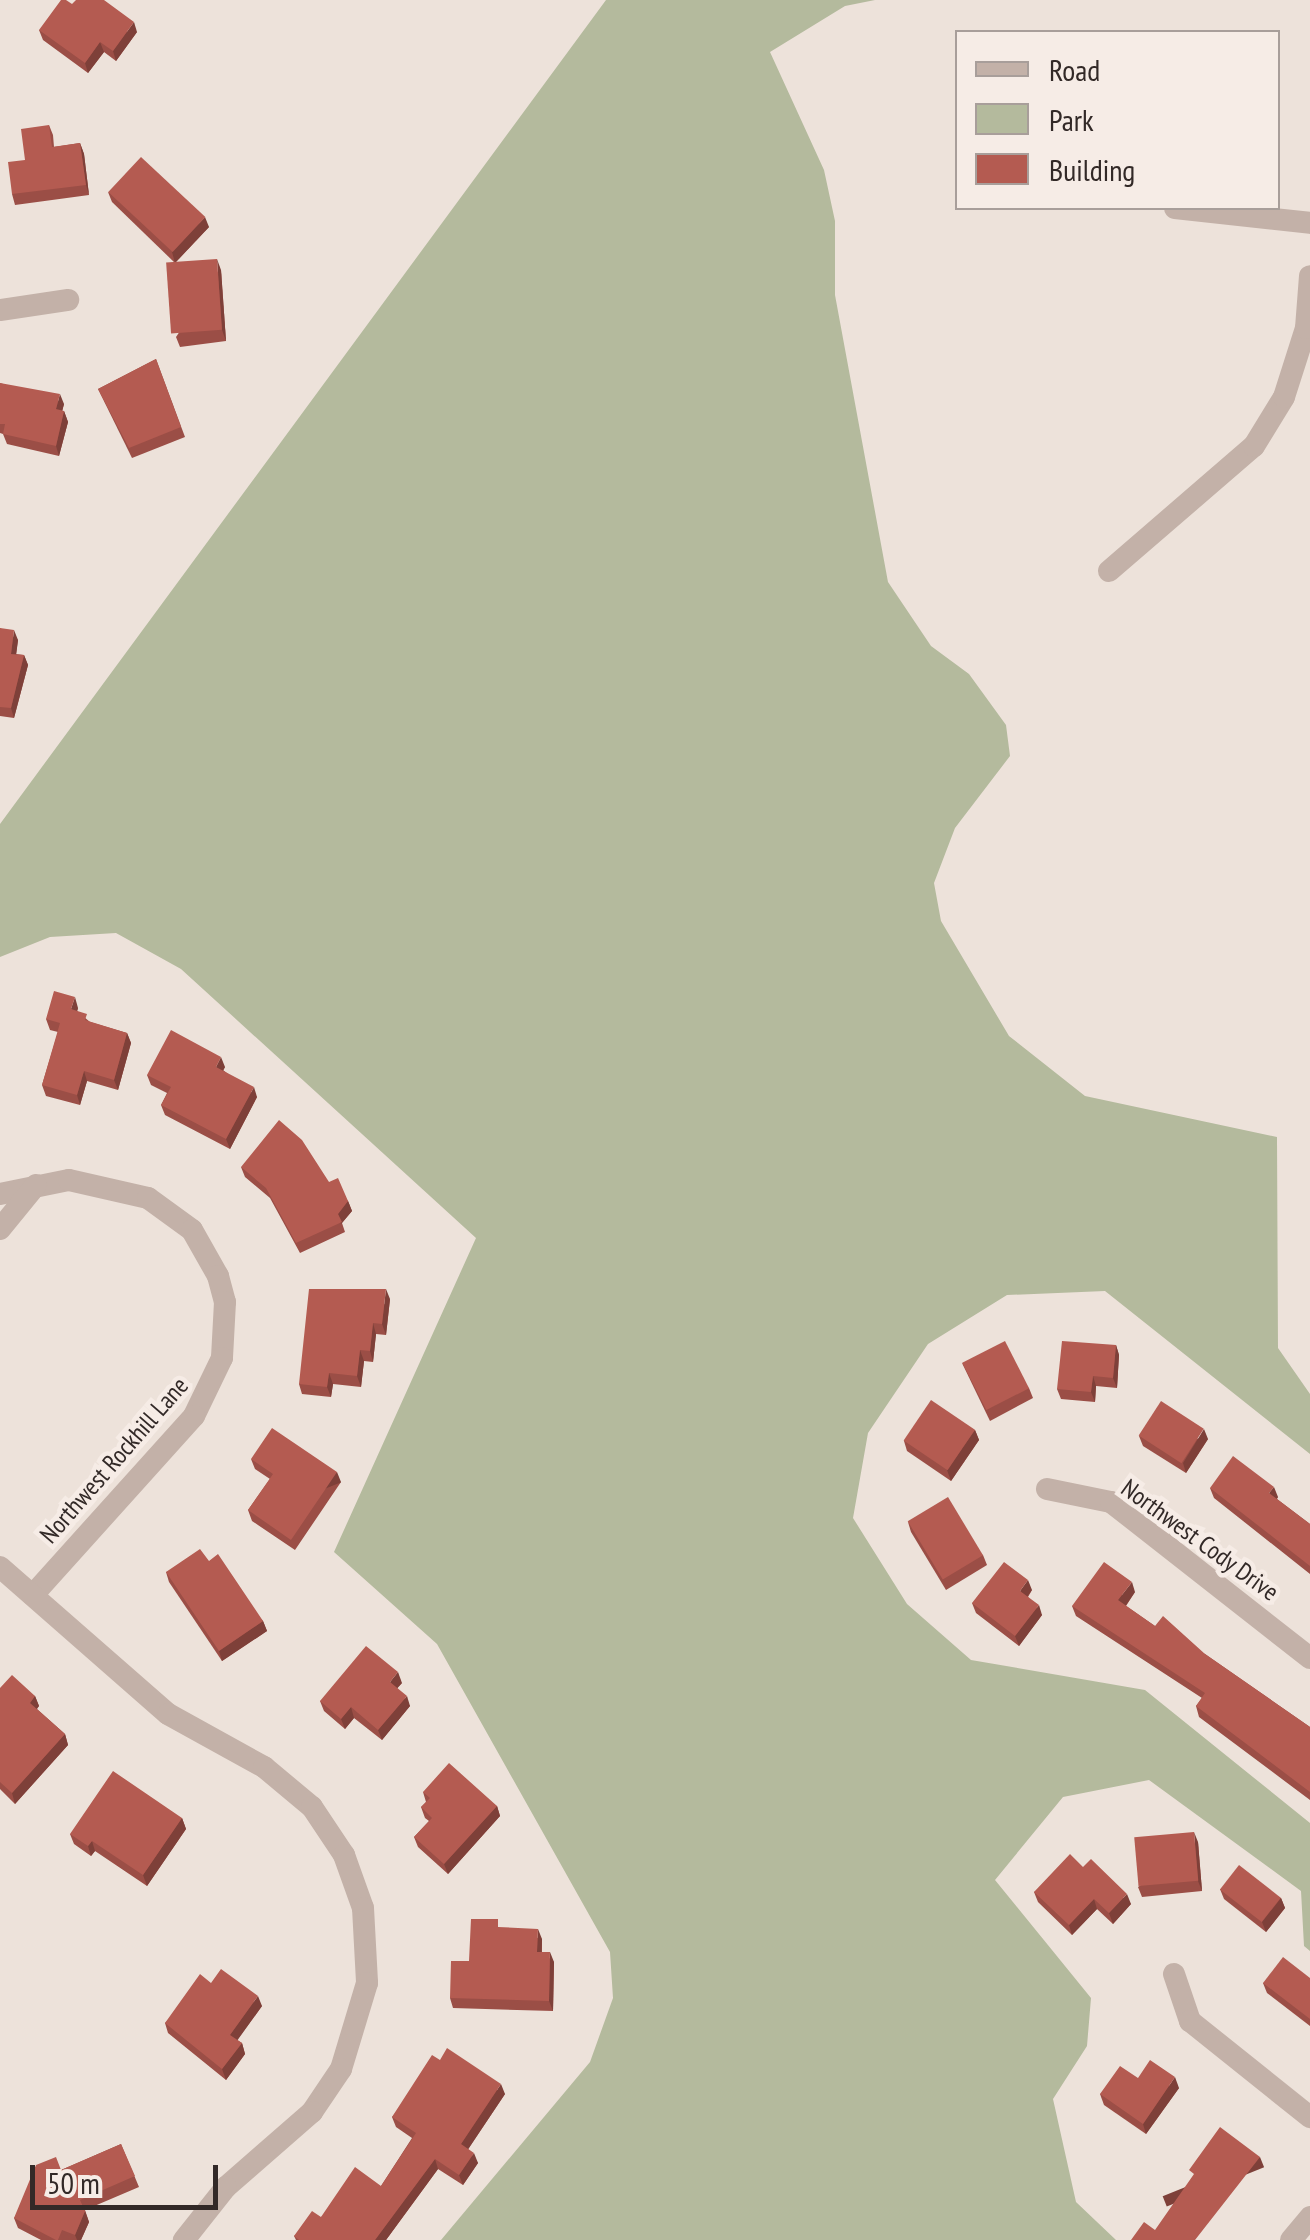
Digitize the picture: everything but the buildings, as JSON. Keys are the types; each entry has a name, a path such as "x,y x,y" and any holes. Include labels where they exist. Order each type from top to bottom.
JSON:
{"street":[{"path":"1193,210 1310,223"},
{"path":"1109,571 1254,446 1284,397 1301,345 1310,276"},
{"path":"0,310 68,300"},
{"name":"Northwest Rockhill Lane","path":"0,1194 36,1184 102,1183 170,1210 208,1252 226,1330 222,1358 194,1416 33,1596"},
{"path":"0,1230 36,1184"},
{"name":"Northwest Cody Drive","path":"1047,1489 1111,1502 1310,1658"},
{"path":"0,1568 168,1714 264,1767 312,1807 344,1855 363,1908 368,1950 358,2025 341,2070 312,2112 226,2187 184,2240"},
{"path":"1174,1974 1190,2021 1310,2117"},
{"path":"1291,2240 1310,2217"}],"green space":[{"path":"606,0 875,0 845,6 770,52 824,170 835,221 835,295 888,582 931,646 969,674 1006,725 1010,756 955,828 934,883 941,921 1009,1036 1085,1096 1277,1137 1278,1348 1310,1394 1310,1454 1105,1291 1007,1295 928,1344 868,1433 853,1518 907,1604 971,1660 1145,1690 1310,1823 1310,1951 1304,1946 1301,1891 1149,1780 1063,1797 995,1880 1091,1998 1087,2046 1053,2099 1076,2202 1116,2240 441,2240 590,2062 613,1998 610,1952 437,1644 334,1552 476,1238 181,969 116,933 50,937 0,957 0,824"}]}
